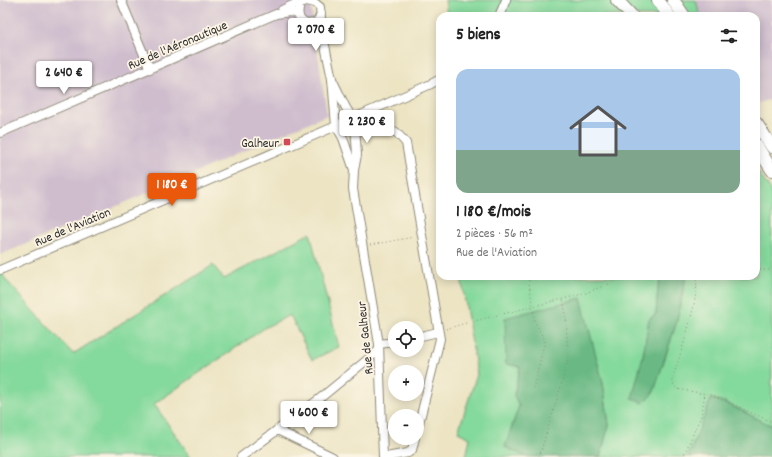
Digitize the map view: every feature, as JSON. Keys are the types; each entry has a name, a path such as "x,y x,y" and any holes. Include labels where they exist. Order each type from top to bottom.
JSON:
{"highway":[{"path":"617,0 628,12"},
{"path":"658,0 666,12"},
{"path":"673,0 681,12"},
{"path":"684,0 690,12"},
{"path":"760,129 772,148"},
{"path":"760,156 772,170"}],"street":[{"path":"121,0 150,68"},
{"path":"501,12 506,0"},
{"path":"321,14 317,22 308,24 302,22 298,14 299,8 308,1 318,2 321,14 322,31 332,79 336,126"},
{"name":"Rue de l'Aéronautique","path":"0,133 276,14 295,4 308,1"},
{"name":"Rue de l'Aéronautique","path":"276,14 290,12 298,14"},
{"name":"Rue de Galheur","path":"332,79 346,108 353,118 357,136 357,155 354,170 353,189 379,347 383,457"},
{"name":"Rue de l'Aviation","path":"0,270 336,126 436,81"},
{"name":"Rue de Galheur","path":"336,126 343,138 354,170"},
{"path":"396,132 406,143 440,340 423,409"},
{"path":"424,335 438,332"},
{"path":"241,457 318,400 379,347 388,344"},
{"path":"277,430 334,457"},
{"path":"386,457 407,455 412,450 413,445"}],"path":[{"path":"379,107 396,132"},
{"path":"363,246 422,236"},
{"path":"760,270 772,270"},
{"path":"529,280 536,322 545,341 533,389"},
{"path":"438,332 466,323 583,294 619,280"},
{"path":"697,280 689,325 672,377 673,384 677,389 705,394 729,402 772,422"},
{"path":"539,457 562,383 568,358 566,316 562,299"},
{"path":"683,457 701,416 705,394"}],"shaded area":[{"path":"0,0 310,0 327,115 188,176 0,255"},
{"path":"696,0 772,0 772,104 769,100 760,103 760,12 699,12"}],"green space":[{"path":"445,0 696,0 699,12 446,12"},
{"path":"760,175 772,192 772,426 724,402 712,399 688,457 600,457 609,425 603,383 520,367 514,395 519,406 505,447 527,457 466,457 470,438 458,432 477,374 462,280 661,280 658,287 656,314 649,319 643,356 653,394 676,324 685,280 760,280"},
{"path":"310,233 339,347 312,360 290,315 266,327 154,404 191,457 0,457 0,265 5,279 73,354 213,265 224,279"},
{"path":"661,280 685,280 676,324 653,394 643,403 632,398 643,356 649,319 656,314 658,287"},
{"path":"581,298 603,383 609,425 600,457 527,457 505,447 519,406 514,395 520,367 506,364 505,318"},
{"path":"711,399 724,402 772,426 772,457 688,457"}],"place":[{"name":"Galheur","path":"287,142"}]}
